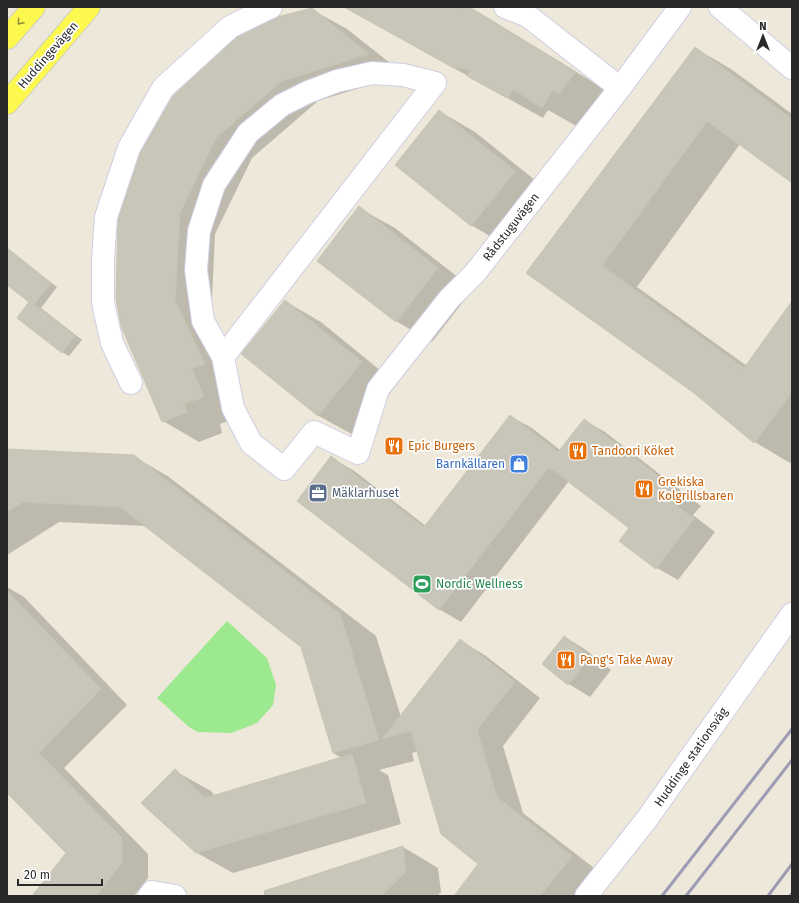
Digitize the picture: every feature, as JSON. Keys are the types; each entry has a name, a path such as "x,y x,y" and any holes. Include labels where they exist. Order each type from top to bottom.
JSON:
{"main road":[{"path":"7,38 34,7"},
{"name":"Huddingevägen","path":"7,102 89,7"}],"street":[{"path":"131,383 112,343 103,298 103,260 106,217 128,148 163,88 230,27 271,7"},
{"path":"505,7 528,16 620,88"},
{"name":"Rådstuguvägen","path":"223,357 234,408 251,443 284,469 314,432 358,453 378,389 449,300 475,273 620,88 680,7"},
{"path":"720,7 792,68"},
{"path":"372,74 403,75 435,83 223,357 203,321 196,270 199,231 214,185 248,133 282,105 308,92 336,82 372,74"},
{"name":"Huddinge stationsväg","path":"586,896 647,819 792,614"},
{"path":"149,896 152,892 175,896"}],"green space":[{"path":"227,621 267,658 276,685 273,705 257,723 231,733 198,732 189,727 157,698"}],"building":[{"path":"344,7 460,7 473,9 576,72 559,94 553,90 542,108 513,89 507,98 467,76 471,70 452,67"},
{"path":"312,8 369,54 282,81 216,138 180,213 175,300 205,364 192,369 204,397 184,404 187,412 162,422 121,326 116,298 118,219 140,153 173,96 237,37 277,17"},
{"path":"695,47 792,119 792,183 707,121 602,266 744,368 792,301 792,392 754,443 694,393 526,273"},
{"path":"439,110 515,171 471,226 395,165"},
{"path":"359,206 438,268 396,322 317,261"},
{"path":"7,248 51,283 34,304 75,336 62,353 17,318 29,302 7,285"},
{"path":"285,300 362,362 318,416 241,354"},
{"path":"510,415 558,452 584,419 680,493 672,502 694,519 656,569 619,541 629,528 549,467 439,610 297,501 331,456 424,527"},
{"path":"7,449 134,455 340,614 379,740 333,753 301,647 120,507 23,502 7,512"},
{"path":"7,591 101,689 39,753 122,838 122,862 96,896 32,896 66,853 7,793"},
{"path":"564,636 590,657 568,685 542,664"},
{"path":"460,639 515,682 477,730 497,797 572,856 540,896 454,896 478,864 441,834 411,731 382,739"},
{"path":"352,754 366,803 196,853 141,803 175,769 205,798"},
{"path":"403,846 406,871 381,896 265,896 264,891"}],"railway":[{"path":"662,896 792,729"},
{"path":"686,896 792,760"},
{"path":"768,896 792,864"}],"place":[{"name":"Epic Burgers","path":"394,446"},
{"name":"Tandoori Köket","path":"578,451"},
{"name":"Barnkällaren","path":"519,464"},
{"name":"Grekiska Kolgrillsbaren","path":"644,489"},
{"name":"Mäklarhuset","path":"318,493"},
{"name":"Nordic Wellness","path":"422,584"},
{"name":"Pang's Take Away","path":"566,660"}]}
